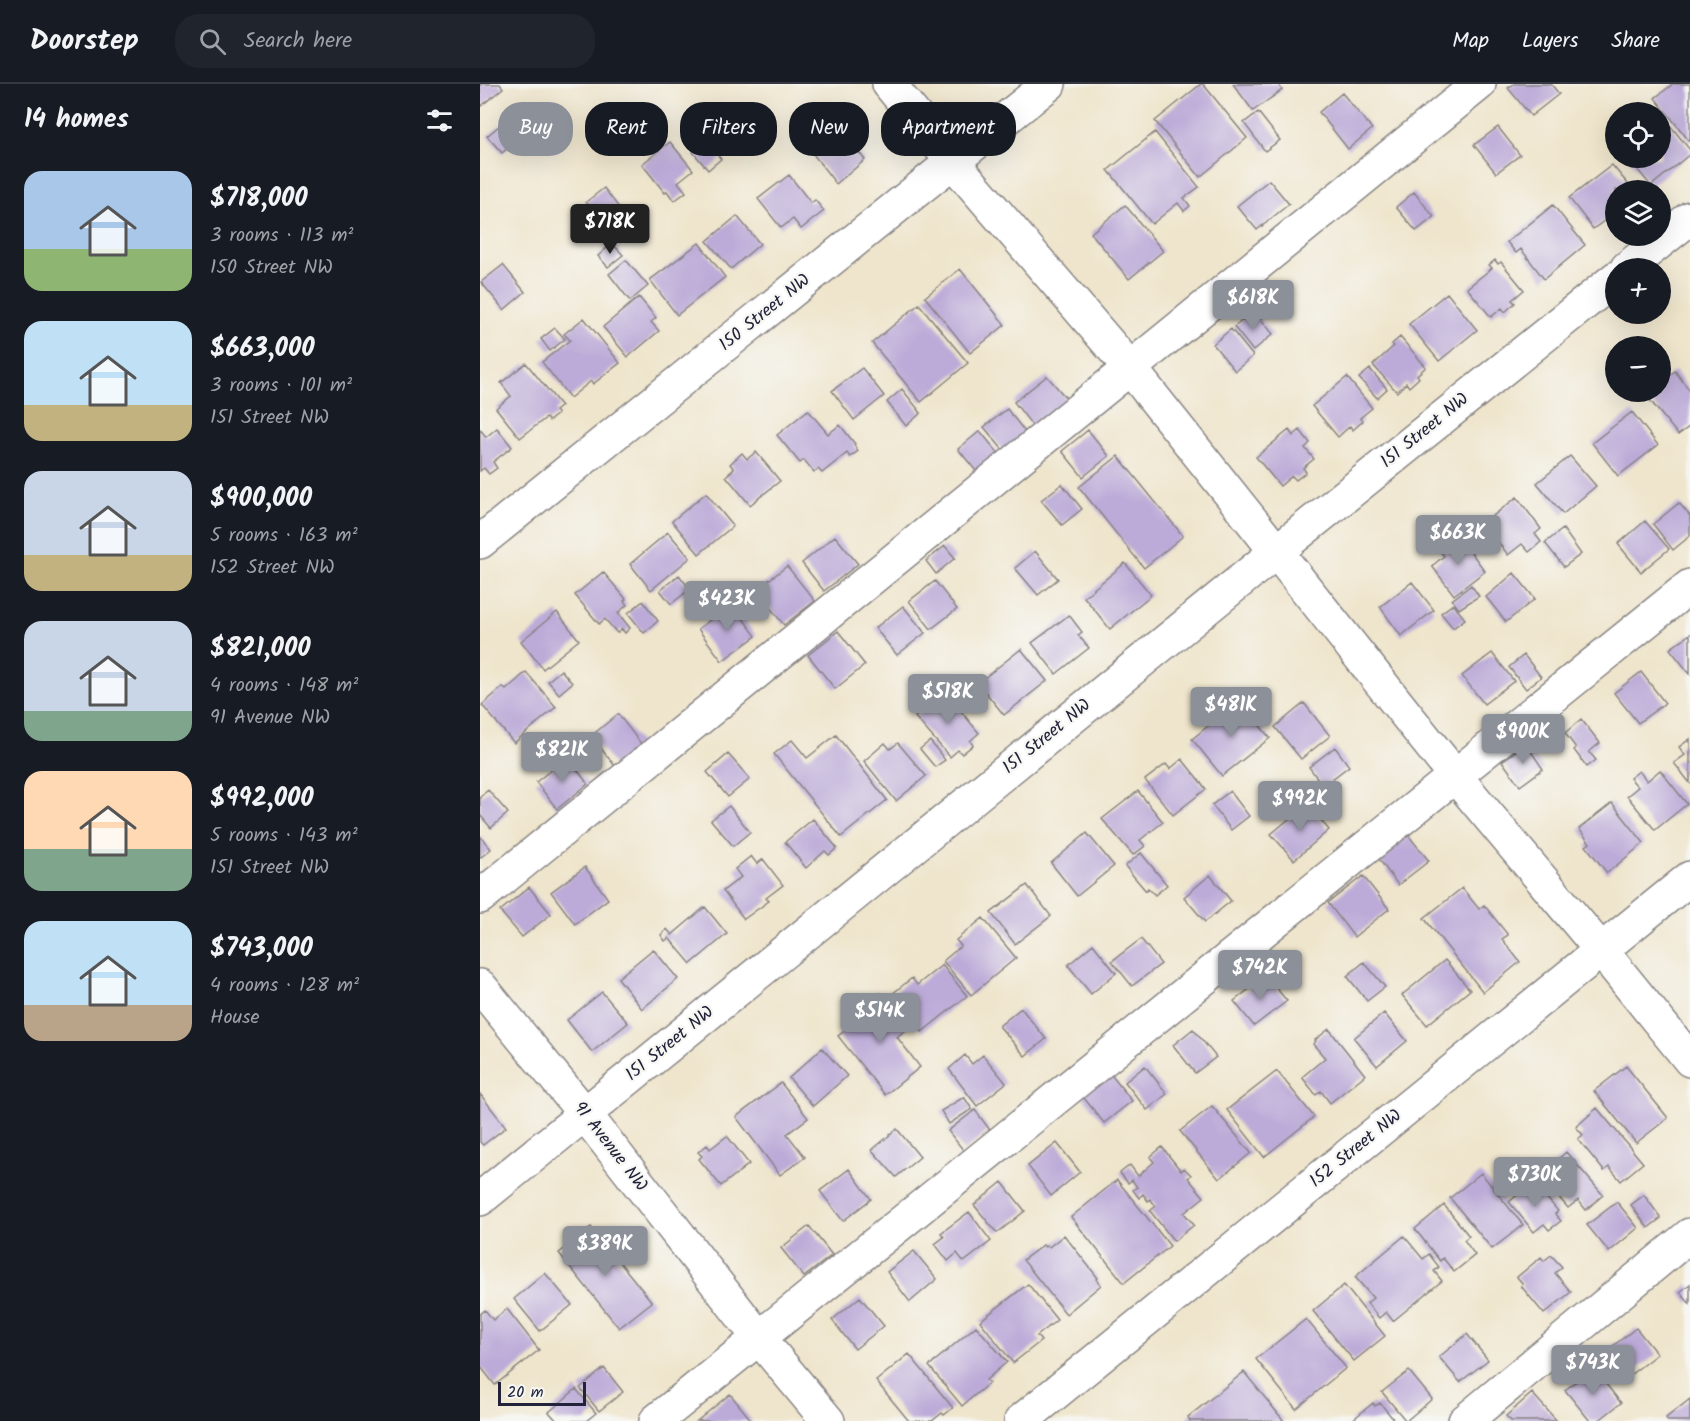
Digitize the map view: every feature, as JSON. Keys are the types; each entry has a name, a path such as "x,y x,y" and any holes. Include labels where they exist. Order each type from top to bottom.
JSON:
{"street":[{"path":"889,84 1130,368 1455,776 1690,1060"},
{"name":"150 Street NW","path":"480,542 1049,84"},
{"path":"480,897 1479,84"},
{"path":"1640,258 1690,218"},
{"name":"151 Street NW","path":"480,1199 1276,550 1605,287"},
{"path":"656,1421 1690,586"},
{"name":"152 Street NW","path":"1022,1421 1690,878"},
{"name":"91 Avenue NW","path":"480,986 584,1113 759,1338 828,1421"},
{"path":"1465,1421 1690,1235"}],"building":[{"path":"480,84 500,84 503,88 480,107"},
{"path":"1201,84 1247,138 1200,177 1155,121"},
{"path":"1233,84 1278,84 1282,90 1253,111"},
{"path":"1514,84 1551,84 1559,94 1531,116 1508,88"},
{"path":"1673,84 1690,84 1690,142 1671,118 1671,102 1658,102 1655,98"},
{"path":"1342,93 1372,129 1348,149 1319,112"},
{"path":"1258,112 1280,140 1265,151 1244,123"},
{"path":"1671,126 1690,150 1690,154 1658,180 1646,180 1636,168 1671,168"},
{"path":"498,127 498,148 487,136"},
{"path":"1498,127 1520,155 1496,173 1474,145"},
{"path":"1155,132 1199,187 1184,198 1190,206 1184,211 1178,203 1152,224 1108,170"},
{"path":"670,142 693,170 678,182 686,192 674,201 642,164 652,156 668,156"},
{"path":"696,156 718,156 721,159 708,170"},
{"path":"815,156 862,156 865,160 836,184"},
{"path":"1608,168 1615,168 1625,180 1605,180 1605,220 1593,229 1569,198"},
{"path":"789,175 811,203 815,200 824,211 801,229 793,219 781,228 758,199"},
{"path":"1269,180 1289,204 1257,230 1237,206"},
{"path":"604,188 626,217 609,230 586,202"},
{"path":"1414,192 1434,217 1416,231 1396,207"},
{"path":"1125,205 1163,251 1129,279 1091,233"},
{"path":"1553,205 1585,245 1544,279 1521,249 1516,253 1507,242"},
{"path":"737,216 760,244 731,269 707,241"},
{"path":"612,243 623,255 608,267 598,256"},
{"path":"699,243 725,277 677,315 650,280"},
{"path":"626,260 648,286 630,301 609,274"},
{"path":"1495,260 1498,264 1501,262 1524,290 1512,300 1515,303 1505,312 1502,308 1491,317 1467,288 1492,268 1489,265"},
{"path":"503,265 525,292 504,310 481,282"},
{"path":"960,269 1005,325 970,353 925,297"},
{"path":"1447,293 1477,330 1439,361 1409,324"},
{"path":"639,297 656,318 651,322 659,331 628,357 603,327"},
{"path":"919,304 968,363 921,402 872,343"},
{"path":"1254,311 1273,334 1253,351 1234,327"},
{"path":"584,318 620,363 593,384 591,381 570,398 542,362 570,340 564,334"},
{"path":"555,328 565,339 550,351 541,339"},
{"path":"1231,329 1253,356 1235,371 1213,344"},
{"path":"1400,337 1426,367 1409,387 1406,383 1397,392 1373,365 1394,346 1392,344"},
{"path":"526,363 561,406 555,411 558,414 549,421 546,418 520,438 496,408 511,396 501,383"},
{"path":"862,368 884,396 854,420 832,391"},
{"path":"1370,369 1387,389 1377,398 1359,378"},
{"path":"1675,371 1690,391 1690,426 1678,435 1651,402 1671,402 1671,374"},
{"path":"1047,376 1072,405 1038,433 1014,402"},
{"path":"1347,377 1372,408 1360,418 1363,421 1353,430 1350,426 1338,437 1312,406"},
{"path":"902,389 921,413 906,426 887,402"},
{"path":"1007,409 1029,437 1007,455 984,427"},
{"path":"808,410 828,434 840,425 858,451 850,457 847,453 822,473 818,469 814,472 804,460 800,463 777,435"},
{"path":"1632,412 1658,445 1618,476 1592,443"},
{"path":"497,428 512,447 493,462 497,468 489,474 484,468 480,471 480,429 486,437"},
{"path":"1088,430 1109,456 1083,477 1062,451"},
{"path":"1289,430 1293,436 1300,430 1310,443 1305,448 1314,459 1303,468 1306,472 1296,480 1292,476 1280,486 1256,457"},
{"path":"980,431 1003,459 981,477 958,449"},
{"path":"756,452 780,481 750,505 726,476 734,469 730,464 742,453 747,459"},
{"path":"1118,456 1183,536 1144,568 1079,487"},
{"path":"1570,456 1596,486 1563,514 1537,483"},
{"path":"1062,484 1082,509 1062,525 1041,500"},
{"path":"706,493 733,526 699,554 672,521"},
{"path":"1517,497 1541,529 1535,534 1541,542 1529,552 1522,544 1508,555 1484,523"},
{"path":"1679,503 1690,516 1690,536 1673,550 1653,524"},
{"path":"1645,521 1669,549 1641,572 1618,544"},
{"path":"1563,529 1581,554 1564,567 1545,543"},
{"path":"668,532 690,558 651,590 630,564"},
{"path":"1458,535 1485,571 1454,595 1432,566 1444,556 1439,550"},
{"path":"835,536 858,564 824,591 802,563"},
{"path":"945,546 955,558 936,574 926,561"},
{"path":"1035,551 1058,579 1038,595 1015,568"},
{"path":"1125,563 1151,595 1110,629 1084,597"},
{"path":"787,566 815,601 784,625 756,590"},
{"path":"603,572 626,599 624,601 627,605 618,613 630,628 625,633 622,629 617,633 605,619 599,624 575,595"},
{"path":"1514,573 1535,599 1506,622 1486,597"},
{"path":"679,575 690,589 671,604 660,590"},
{"path":"935,581 957,609 931,629 909,601"},
{"path":"1412,582 1434,610 1401,636 1380,607"},
{"path":"1471,585 1479,596 1459,609 1452,600"},
{"path":"643,601 658,621 644,633 628,613"},
{"path":"732,604 756,636 722,661 698,629"},
{"path":"1453,604 1465,619 1453,628 1441,613"},
{"path":"903,606 925,633 897,655 875,628"},
{"path":"557,612 579,640 543,669 521,641"},
{"path":"1069,615 1082,632 1078,635 1089,648 1056,674 1032,643"},
{"path":"838,631 865,665 835,689 808,655"},
{"path":"1690,634 1690,674 1670,649"},
{"path":"1021,649 1047,681 1004,715 978,683"},
{"path":"1492,653 1514,681 1484,704 1462,676"},
{"path":"1524,655 1541,677 1526,689 1509,667"},
{"path":"561,670 572,683 559,694 548,681"},
{"path":"526,672 556,707 514,743 482,705 503,687 506,690"},
{"path":"1641,672 1665,703 1638,723 1614,693"},
{"path":"945,692 979,733 970,741 973,745 962,754 958,750 950,757 915,717"},
{"path":"1239,701 1270,738 1222,776 1192,739"},
{"path":"1304,703 1330,736 1301,759 1275,727"},
{"path":"618,714 642,745 615,766 591,736"},
{"path":"1581,719 1600,743 1589,752 1596,760 1587,767 1565,733"},
{"path":"836,735 887,800 841,837 774,754 792,740 807,758"},
{"path":"1690,739 1690,783 1674,763 1685,755 1679,747"},
{"path":"930,741 945,760 935,767 920,749"},
{"path":"885,743 890,749 898,743 926,776 896,801 864,761"},
{"path":"1526,744 1543,769 1520,786 1502,761"},
{"path":"1335,747 1349,766 1323,786 1309,767"},
{"path":"728,754 750,779 728,797 707,772"},
{"path":"567,757 588,784 557,809 536,782"},
{"path":"1182,759 1206,789 1173,815 1145,780 1166,764 1170,769"},
{"path":"1660,770 1687,804 1655,830 1627,796 1638,787 1630,778 1639,771 1647,781"},
{"path":"488,790 508,813 491,828 480,815 480,797"},
{"path":"1138,791 1163,822 1140,840 1145,846 1133,855 1102,819"},
{"path":"1230,791 1249,816 1231,830 1212,805"},
{"path":"1612,803 1644,843 1607,873 1586,846 1590,843 1579,829"},
{"path":"1307,804 1329,830 1294,860 1271,834"},
{"path":"729,806 750,832 733,846 711,820"},
{"path":"813,819 837,848 829,855 825,851 806,868 785,842"},
{"path":"1087,833 1114,866 1077,896 1051,863"},
{"path":"1408,835 1429,861 1398,885 1378,858"},
{"path":"480,836 491,849 480,858"},
{"path":"1141,853 1167,885 1155,895 1148,888 1146,891 1125,866"},
{"path":"751,856 757,864 763,859 783,885 766,898 769,901 744,919 723,891 741,877 735,869"},
{"path":"585,867 608,899 575,924 551,892"},
{"path":"1210,875 1231,901 1205,922 1184,897"},
{"path":"1363,876 1389,909 1354,937 1328,903"},
{"path":"1027,885 1051,916 1015,944 991,913"},
{"path":"529,887 551,914 522,937 500,911"},
{"path":"1462,888 1479,909 1484,905 1508,935 1502,939 1520,962 1483,992 1424,918"},
{"path":"705,907 727,934 691,964 669,938 665,941 661,935 667,929 672,935"},
{"path":"983,918 1016,958 971,995 943,961 961,946 956,940"},
{"path":"1141,939 1161,964 1132,986 1112,961"},
{"path":"1093,944 1116,973 1091,994 1068,965"},
{"path":"653,949 678,979 642,1009 618,978"},
{"path":"1445,960 1470,990 1427,1025 1402,995"},
{"path":"1364,962 1385,987 1367,1001 1347,976"},
{"path":"942,965 967,996 922,1032 892,994 912,978 917,985"},
{"path":"1266,976 1287,1001 1254,1026 1234,1001"},
{"path":"602,992 628,1023 592,1052 567,1020"},
{"path":"880,993 908,1028 897,1037 920,1067 885,1095 838,1036 851,1026 846,1020"},
{"path":"1021,1008 1046,1039 1025,1056 999,1026"},
{"path":"1384,1013 1407,1041 1377,1066 1354,1038"},
{"path":"1193,1029 1216,1057 1195,1073 1173,1045"},
{"path":"1329,1029 1365,1075 1330,1103 1321,1091 1316,1095 1302,1077 1325,1058 1313,1044"},
{"path":"822,1048 847,1076 813,1106 789,1078"},
{"path":"965,1055 972,1064 983,1055 1006,1083 977,1106 949,1069"},
{"path":"1145,1066 1167,1094 1147,1110 1125,1082"},
{"path":"1626,1066 1668,1118 1636,1143 1594,1091"},
{"path":"1108,1071 1132,1101 1104,1123 1080,1093"},
{"path":"1277,1071 1314,1117 1264,1157 1227,1110"},
{"path":"781,1083 808,1118 787,1134 805,1157 780,1175 736,1117"},
{"path":"480,1094 506,1127 483,1145 480,1142"},
{"path":"964,1097 972,1109 949,1124 941,1111"},
{"path":"1212,1106 1251,1153 1219,1179 1180,1131"},
{"path":"1597,1108 1643,1163 1621,1181 1609,1167 1604,1171 1578,1139 1583,1135 1576,1127"},
{"path":"975,1110 990,1130 964,1151 948,1131"},
{"path":"897,1129 920,1157 896,1177 872,1150"},
{"path":"727,1136 749,1164 721,1186 699,1159 702,1156 698,1152 707,1145 710,1149"},
{"path":"1057,1143 1080,1172 1051,1196 1028,1166"},
{"path":"1162,1147 1181,1171 1184,1168 1191,1175 1188,1178 1204,1197 1184,1213 1194,1225 1174,1241 1150,1211 1156,1206 1143,1194 1139,1198 1133,1190 1137,1187 1132,1180 1128,1183 1120,1173 1130,1165 1138,1176 1154,1162 1150,1157"},
{"path":"1566,1152 1603,1195 1586,1210 1578,1200 1568,1208 1540,1175"},
{"path":"849,1169 871,1199 843,1221 820,1191"},
{"path":"1481,1173 1523,1225 1492,1249 1450,1198"},
{"path":"1117,1180 1170,1246 1124,1283 1071,1217"},
{"path":"1002,1182 1025,1211 997,1233 974,1205"},
{"path":"1533,1182 1558,1211 1555,1214 1561,1221 1549,1230 1544,1224 1534,1232 1509,1202"},
{"path":"1644,1195 1661,1218 1648,1228 1631,1205"},
{"path":"1617,1202 1638,1228 1609,1252 1587,1225"},
{"path":"1444,1205 1469,1236 1464,1240 1475,1255 1454,1272 1443,1258 1440,1261 1415,1229"},
{"path":"969,1212 991,1241 964,1262 957,1253 948,1261 935,1244 944,1237 941,1233"},
{"path":"809,1226 832,1255 804,1277 781,1248"},
{"path":"591,1227 652,1302 619,1328 559,1253 570,1244 568,1242"},
{"path":"1064,1235 1101,1285 1066,1314 1023,1260 1043,1245 1049,1247"},
{"path":"1404,1236 1423,1259 1429,1254 1439,1267 1434,1271 1442,1281 1393,1321 1386,1312 1379,1318 1367,1303 1373,1298 1355,1277"},
{"path":"914,1251 937,1279 910,1302 887,1272"},
{"path":"1551,1255 1562,1267 1555,1273 1571,1292 1544,1314 1521,1286 1523,1284 1517,1277 1541,1257 1544,1261"},
{"path":"545,1273 572,1305 540,1331 514,1299"},
{"path":"1028,1284 1057,1320 1037,1336 1041,1341 1013,1363 980,1321"},
{"path":"1690,1284 1690,1304 1680,1292"},
{"path":"1344,1285 1385,1336 1354,1361 1313,1311"},
{"path":"860,1297 884,1326 855,1349 832,1320"},
{"path":"507,1309 539,1350 495,1385 480,1366 480,1314 485,1310 493,1320"},
{"path":"1306,1319 1346,1368 1296,1409 1256,1359"},
{"path":"976,1326 1007,1362 986,1380 989,1383 962,1406 929,1366"},
{"path":"1636,1328 1657,1354 1630,1375 1609,1349"},
{"path":"1467,1334 1488,1360 1460,1382 1439,1357"},
{"path":"909,1354 953,1408 932,1421 909,1421 876,1381"},
{"path":"604,1368 623,1392 599,1411 580,1388"},
{"path":"1593,1368 1621,1403 1598,1421 1590,1421 1565,1390"},
{"path":"1409,1371 1432,1399 1406,1421 1382,1392"},
{"path":"1244,1372 1284,1421 1190,1421 1188,1417"},
{"path":"576,1389 596,1413 586,1421 557,1421 549,1412"},
{"path":"1532,1393 1557,1421 1511,1421 1506,1416"},
{"path":"730,1394 752,1421 697,1421"},
{"path":"1690,1399 1690,1421 1668,1421 1666,1418"},
{"path":"1373,1403 1375,1406 1380,1403 1395,1421 1351,1421"}]}
